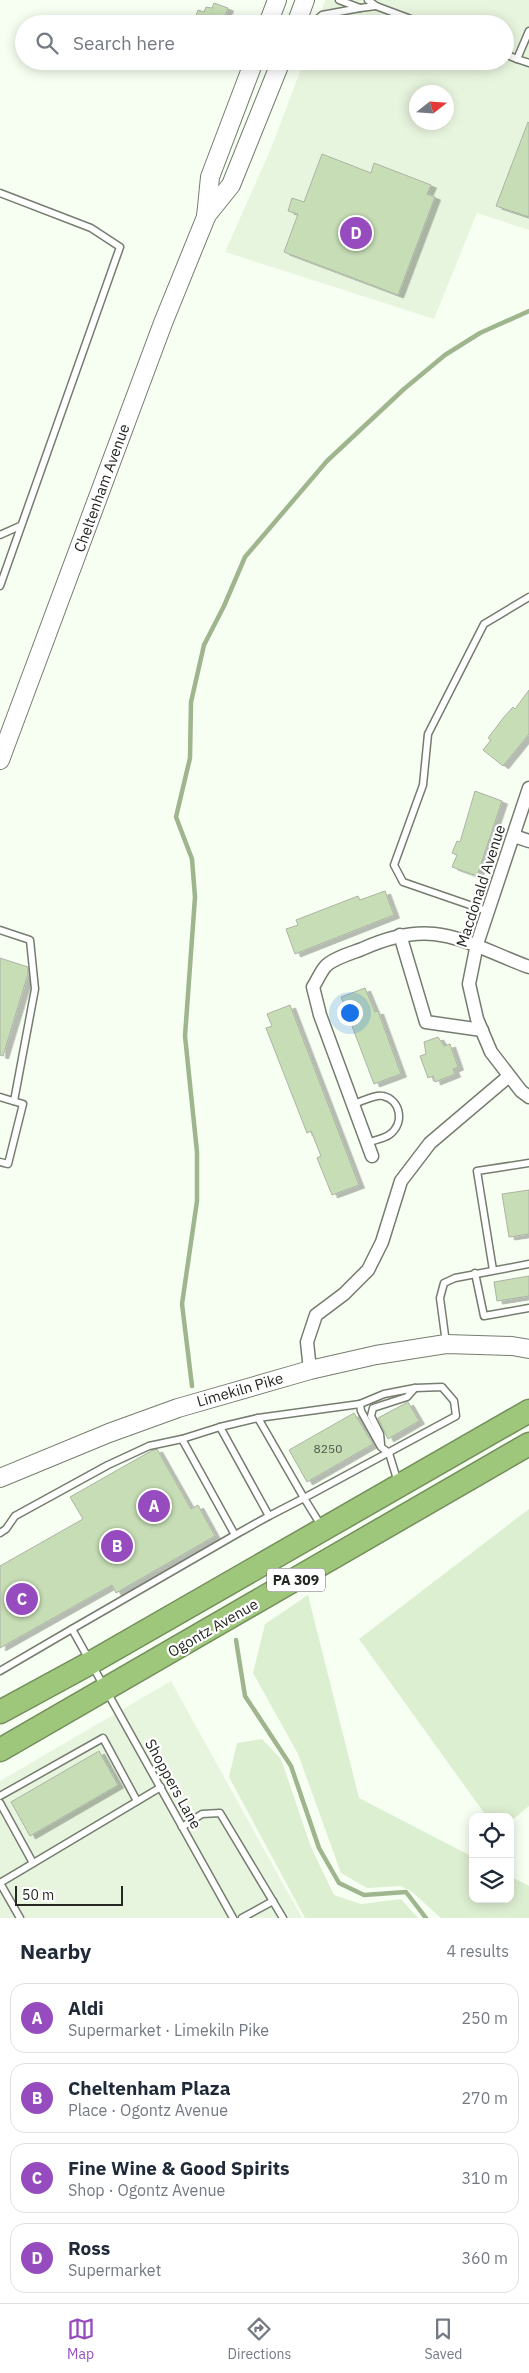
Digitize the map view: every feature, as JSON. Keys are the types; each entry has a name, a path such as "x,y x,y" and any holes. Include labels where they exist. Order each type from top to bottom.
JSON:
{"highway":[{"name":"Ogontz Avenue","path":"0,1712 324,1530 529,1411"},
{"name":"Ogontz Avenue","path":"0,1750 107,1690 529,1444"}],"main road":[{"path":"271,15 277,0"},
{"path":"299,15 305,0"},
{"name":"Cheltenham Avenue","path":"206,217 210,177 251,70"},
{"name":"Cheltenham Avenue","path":"0,760 163,323 206,217 231,184 277,70"},
{"name":"Limekiln Pike","path":"492,1346 529,1341"},
{"name":"Limekiln Pike","path":"0,1478 109,1433 178,1408 310,1370 376,1355 446,1344 512,1346 529,1349"}],"street":[{"name":"Macdonald Avenue","path":"529,788 477,944 470,984 482,1030 491,1052 521,1091 529,1097"},
{"path":"514,836 529,841"},
{"path":"372,1156 320,1015 313,987 325,966 380,941 400,935 408,933 438,933 477,944 499,956 529,966"},
{"path":"400,935 426,1022 482,1030"},
{"path":"310,1370 307,1342 316,1315 344,1294 368,1270 382,1242 400,1181 430,1143 509,1076"}],"lane":[{"path":"339,0 360,8"},
{"path":"368,0 376,6 400,15"},
{"path":"322,15 376,6"},
{"path":"517,58 529,31"},
{"path":"514,57 529,63"},
{"path":"0,194 91,228 120,247 0,586"},
{"path":"0,535 20,526"},
{"path":"487,912 404,882 394,865 423,785 428,734 484,624 529,597"},
{"path":"0,930 30,940 35,989 14,1102"},
{"path":"353,1104 381,1096 391,1100 400,1110 400,1121 389,1135 367,1143"},
{"path":"0,1097 23,1104 8,1164 0,1162"},
{"path":"493,1270 477,1171 529,1163"},
{"path":"446,1344 440,1298 444,1283 475,1273 529,1264"},
{"path":"475,1273 484,1316 529,1308"},
{"path":"0,1533 6,1529 15,1516 108,1465 149,1446 182,1439 220,1426 258,1418 360,1404 384,1394 415,1388 442,1387 454,1401 456,1416 235,1535 0,1671"},
{"path":"381,1447 380,1434 371,1416 373,1408 407,1397 415,1388"},
{"path":"360,1404 361,1411 381,1447 389,1453 396,1476 395,1488"},
{"path":"258,1418 324,1530"},
{"path":"220,1426 270,1516"},
{"path":"182,1439 235,1535"},
{"name":"Shoppers Lane","path":"72,1629 233,1918"},
{"path":"0,1796 103,1738 137,1801"},
{"path":"20,1918 0,1883 160,1787"},
{"path":"0,1804 33,1863"},
{"path":"182,1827 202,1814 220,1814 283,1918"},
{"path":"242,1918 273,1901"}],"shaded area":[{"path":"325,0 529,0 529,230 477,213 434,319 225,252 272,146 301,70 514,70 514,15 320,15"},
{"path":"529,1509 529,1806 514,1819 514,1813 484,1813 359,1639"},
{"path":"308,1595 359,1798 469,1855 469,1903 514,1903 514,1878 529,1886 529,1918 441,1918 412,1892 401,1886 367,1888 341,1873 298,1754 253,1673 265,1624"},
{"path":"171,1681 302,1918 0,1918 0,1781"},
{"path":"262,1739 281,1759 311,1847 334,1895 361,1904 401,1899 418,1918 305,1918 229,1777 237,1743"}],"building":[{"path":"214,3 228,8 225,15 196,15 198,10 204,12 206,7 212,8"},
{"path":"529,123 529,217 496,206"},
{"path":"322,154 371,173 374,163 431,185 427,194 435,197 398,295 284,252 298,214 288,211 292,198 304,202"},
{"path":"529,690 529,734 503,766 483,750 491,740 488,738 504,717 513,707 515,709"},
{"path":"475,791 502,801 477,876 452,867 457,855 452,853 457,841 460,842"},
{"path":"385,891 394,915 295,954 286,929 298,925 296,920 358,896 360,900"},
{"path":"0,958 28,967 28,974 3,1056 0,1055"},
{"path":"365,988 375,1012 378,1011 401,1074 374,1084 341,997"},
{"path":"290,1005 359,1185 332,1195 317,1158 321,1156 311,1131 307,1133 266,1028 272,1026 267,1014"},
{"path":"438,1037 444,1046 450,1044 458,1067 453,1069 455,1074 435,1082 433,1076 428,1078 420,1056 426,1054 424,1042"},
{"path":"529,1190 529,1234 509,1237 502,1194"},
{"path":"529,1276 529,1296 497,1301 494,1282"},
{"path":"408,1402 419,1421 388,1439 378,1418"},
{"path":"354,1413 373,1444 307,1482 289,1450"},
{"path":"157,1449 191,1509 198,1505 215,1536 116,1593 112,1585 0,1648 0,1566 83,1519 70,1497"},
{"path":"99,1751 118,1785 30,1836 11,1802"}],"waterway":[{"path":"192,1386 182,1304 197,1201 197,1152 185,1036 195,897 192,859 176,817 190,758 191,702 204,645 224,606 245,557 327,461 404,389 445,355 480,333 529,311"},
{"path":"236,1640 245,1696 291,1766 319,1848 339,1883 364,1895 406,1892 426,1918"}],"place":[{"name":"Ross","path":"356,233"},
{"name":"Aldi","path":"154,1506"},
{"name":"Cheltenham Plaza","path":"117,1546"},
{"name":"Fine Wine & Good Spirits","path":"22,1599"}]}
